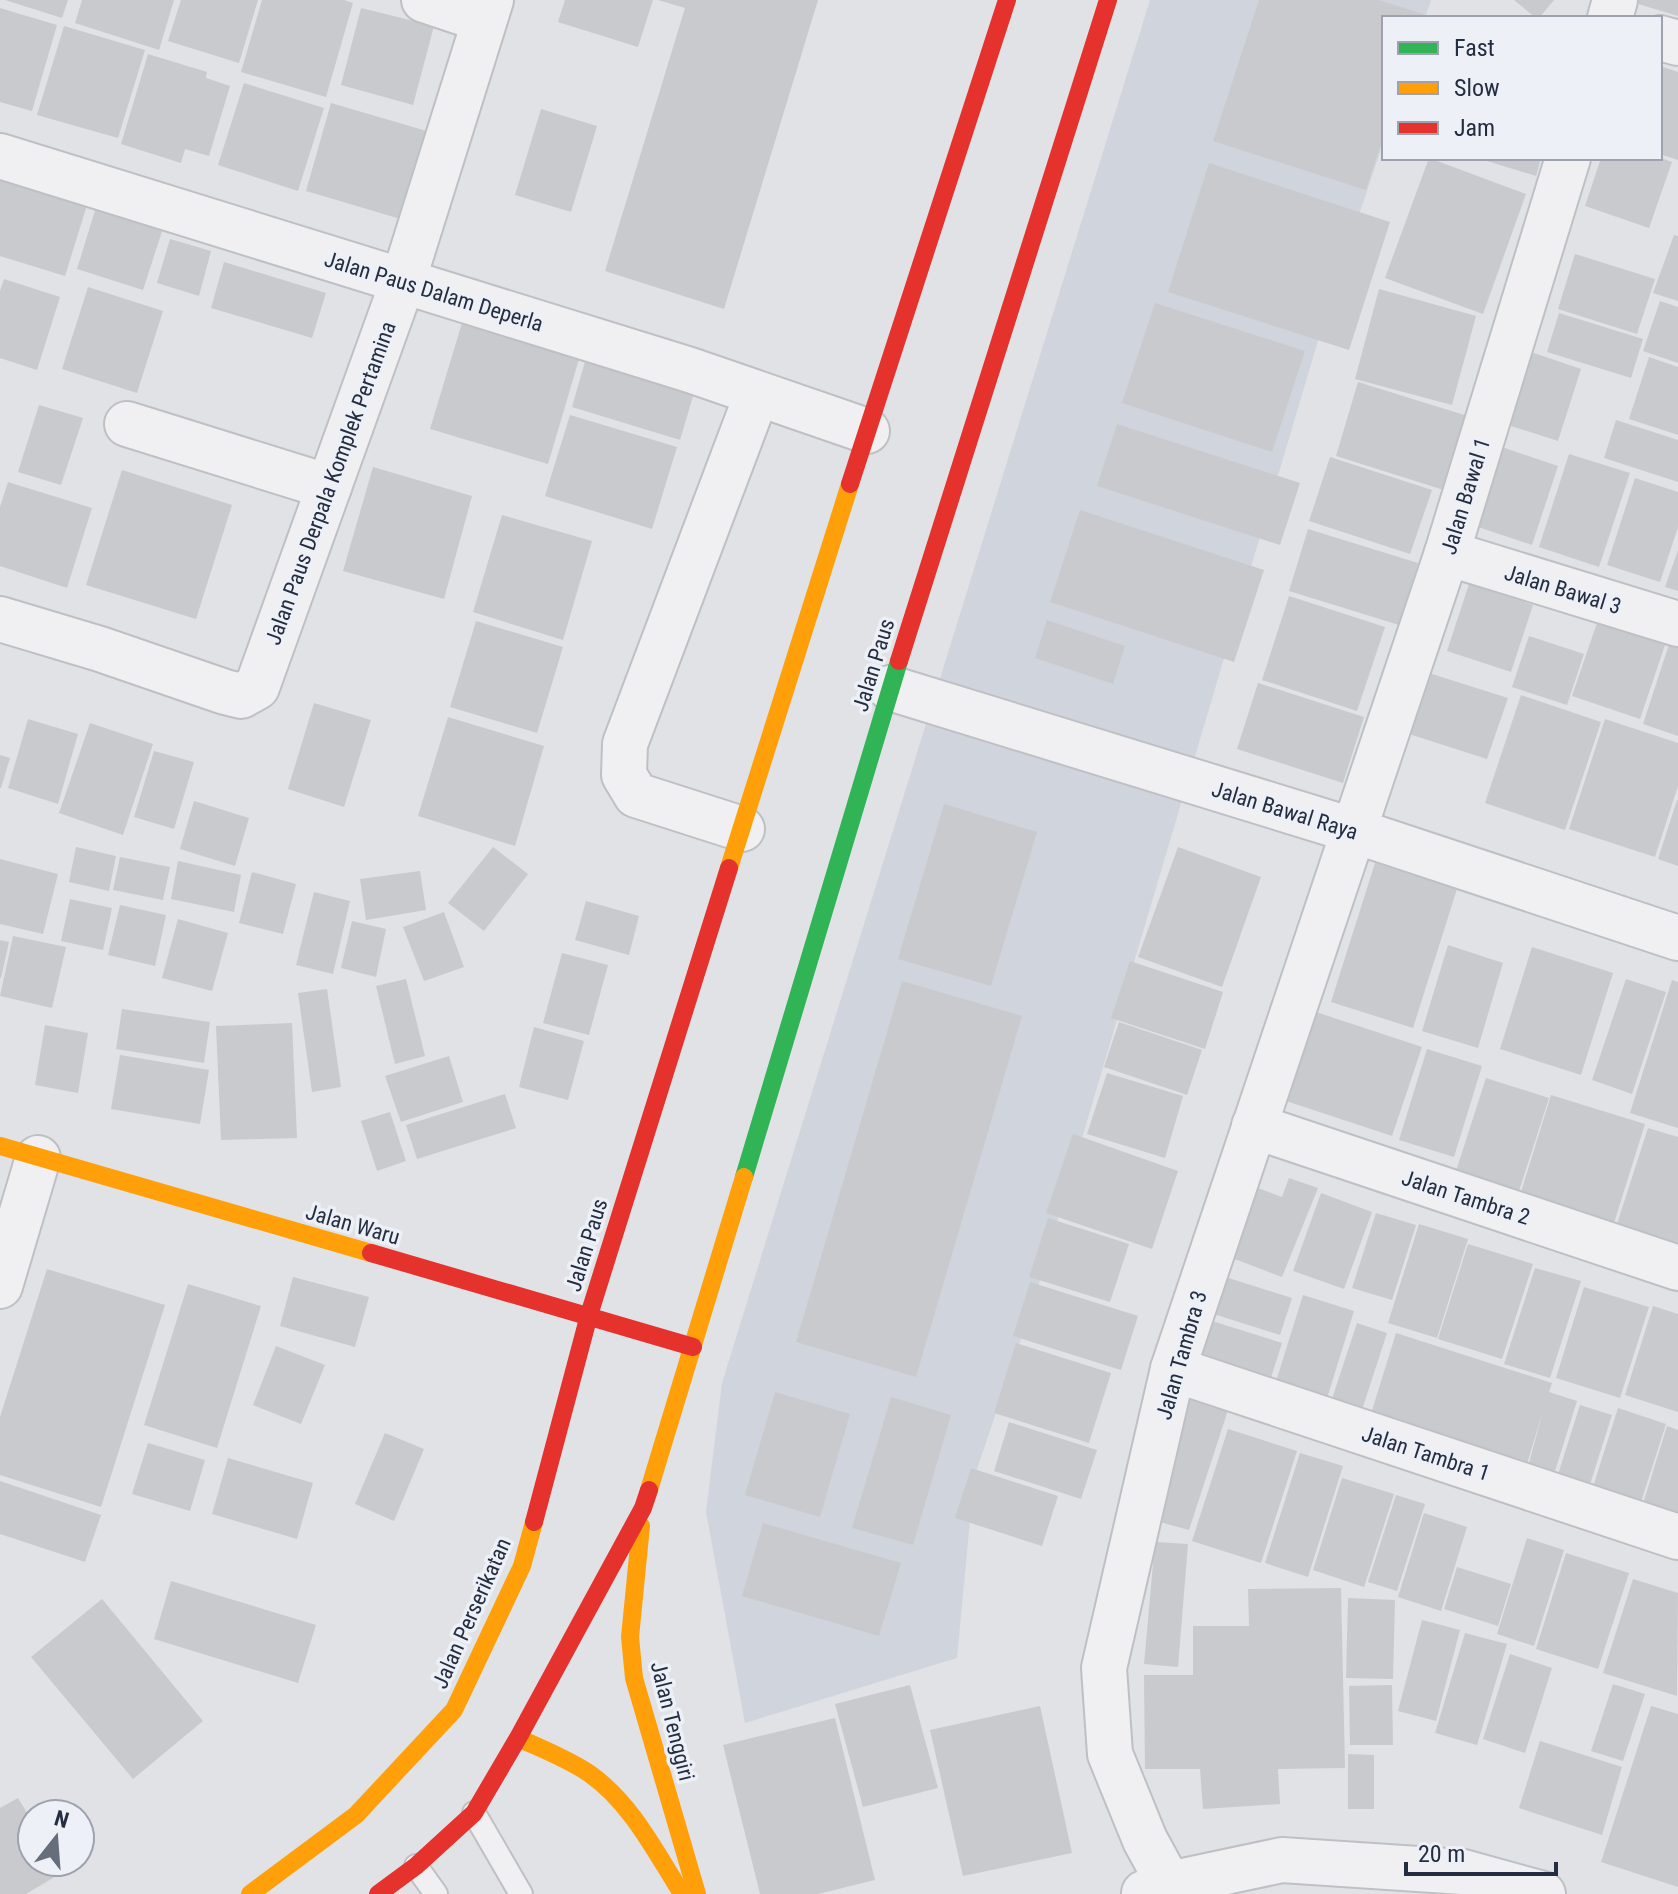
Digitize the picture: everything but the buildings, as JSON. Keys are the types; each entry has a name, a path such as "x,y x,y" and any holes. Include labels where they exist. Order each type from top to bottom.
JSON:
{"main road":[{"name":"Jalan Paus","path":"589,1315 867,431 1007,0"},
{"name":"Jalan Paus","path":"693,1347 890,688 1108,0"},
{"name":"Jalan Waru","path":"19,1152 693,1347"},
{"name":"Jalan Perserikatan","path":"250,1894 356,1815 454,1710 522,1566 589,1315"},
{"path":"378,1894 416,1866 474,1813 518,1738 643,1508 693,1347"},
{"name":"Jalan Tenggiri","path":"643,1508 630,1637 634,1678 697,1894"},
{"path":"518,1738 598,1780 628,1810 683,1894"}],"street":[{"name":"Jalan Paus Derpala Komplek Pertamina","path":"0,619 241,696 257,687 403,281 488,10 424,0"},
{"name":"Jalan Paus Dalam Deperla","path":"0,156 690,370 867,431"},
{"name":"Jalan Bawal 1","path":"1355,831 1447,553 1567,160"},
{"path":"742,829 636,795 624,775 625,744 757,394"},
{"path":"127,424 329,487"},
{"name":"Jalan Bawal 3","path":"1447,553 1678,624"},
{"name":"Jalan Bawal Raya","path":"890,688 1355,831 1678,938"},
{"name":"Jalan Tambra 3","path":"1155,1889 1145,1840 1110,1754 1104,1668 1173,1369 1355,831"},
{"name":"Jalan Tambra 2","path":"1254,1126 1678,1268"},
{"path":"0,1286 19,1152"},
{"name":"Jalan Tambra 1","path":"1173,1369 1678,1537"},
{"path":"1155,1889 1284,1877 1463,1872 1543,1894"}],"lane":[{"path":"474,1813 521,1894"},
{"path":"416,1866 436,1894"}],"shaded area":[{"path":"1150,0 1431,0 1426,16 1382,16 1382,146 1325,317 1035,1297 974,1478 957,1658 745,1723 706,1512 722,1383"}],"traffic: fast":[{"path":"744,1177 899,661"}],"traffic: slow":[{"path":"729,868 850,484"},
{"path":"0,1146 371,1253"},
{"path":"649,1490 744,1177"},
{"path":"250,1894 356,1815 454,1710 522,1566 534,1522"},
{"path":"641,1526 630,1637 634,1678 697,1894"},
{"path":"518,1738 573,1764 605,1786 641,1828 681,1892"}],"traffic: jam":[{"path":"850,484 1007,0"},
{"path":"899,661 1108,0"},
{"path":"534,1522 589,1315 729,868"},
{"path":"371,1253 693,1347"},
{"path":"378,1894 416,1866 474,1813 643,1508 649,1490"}]}
